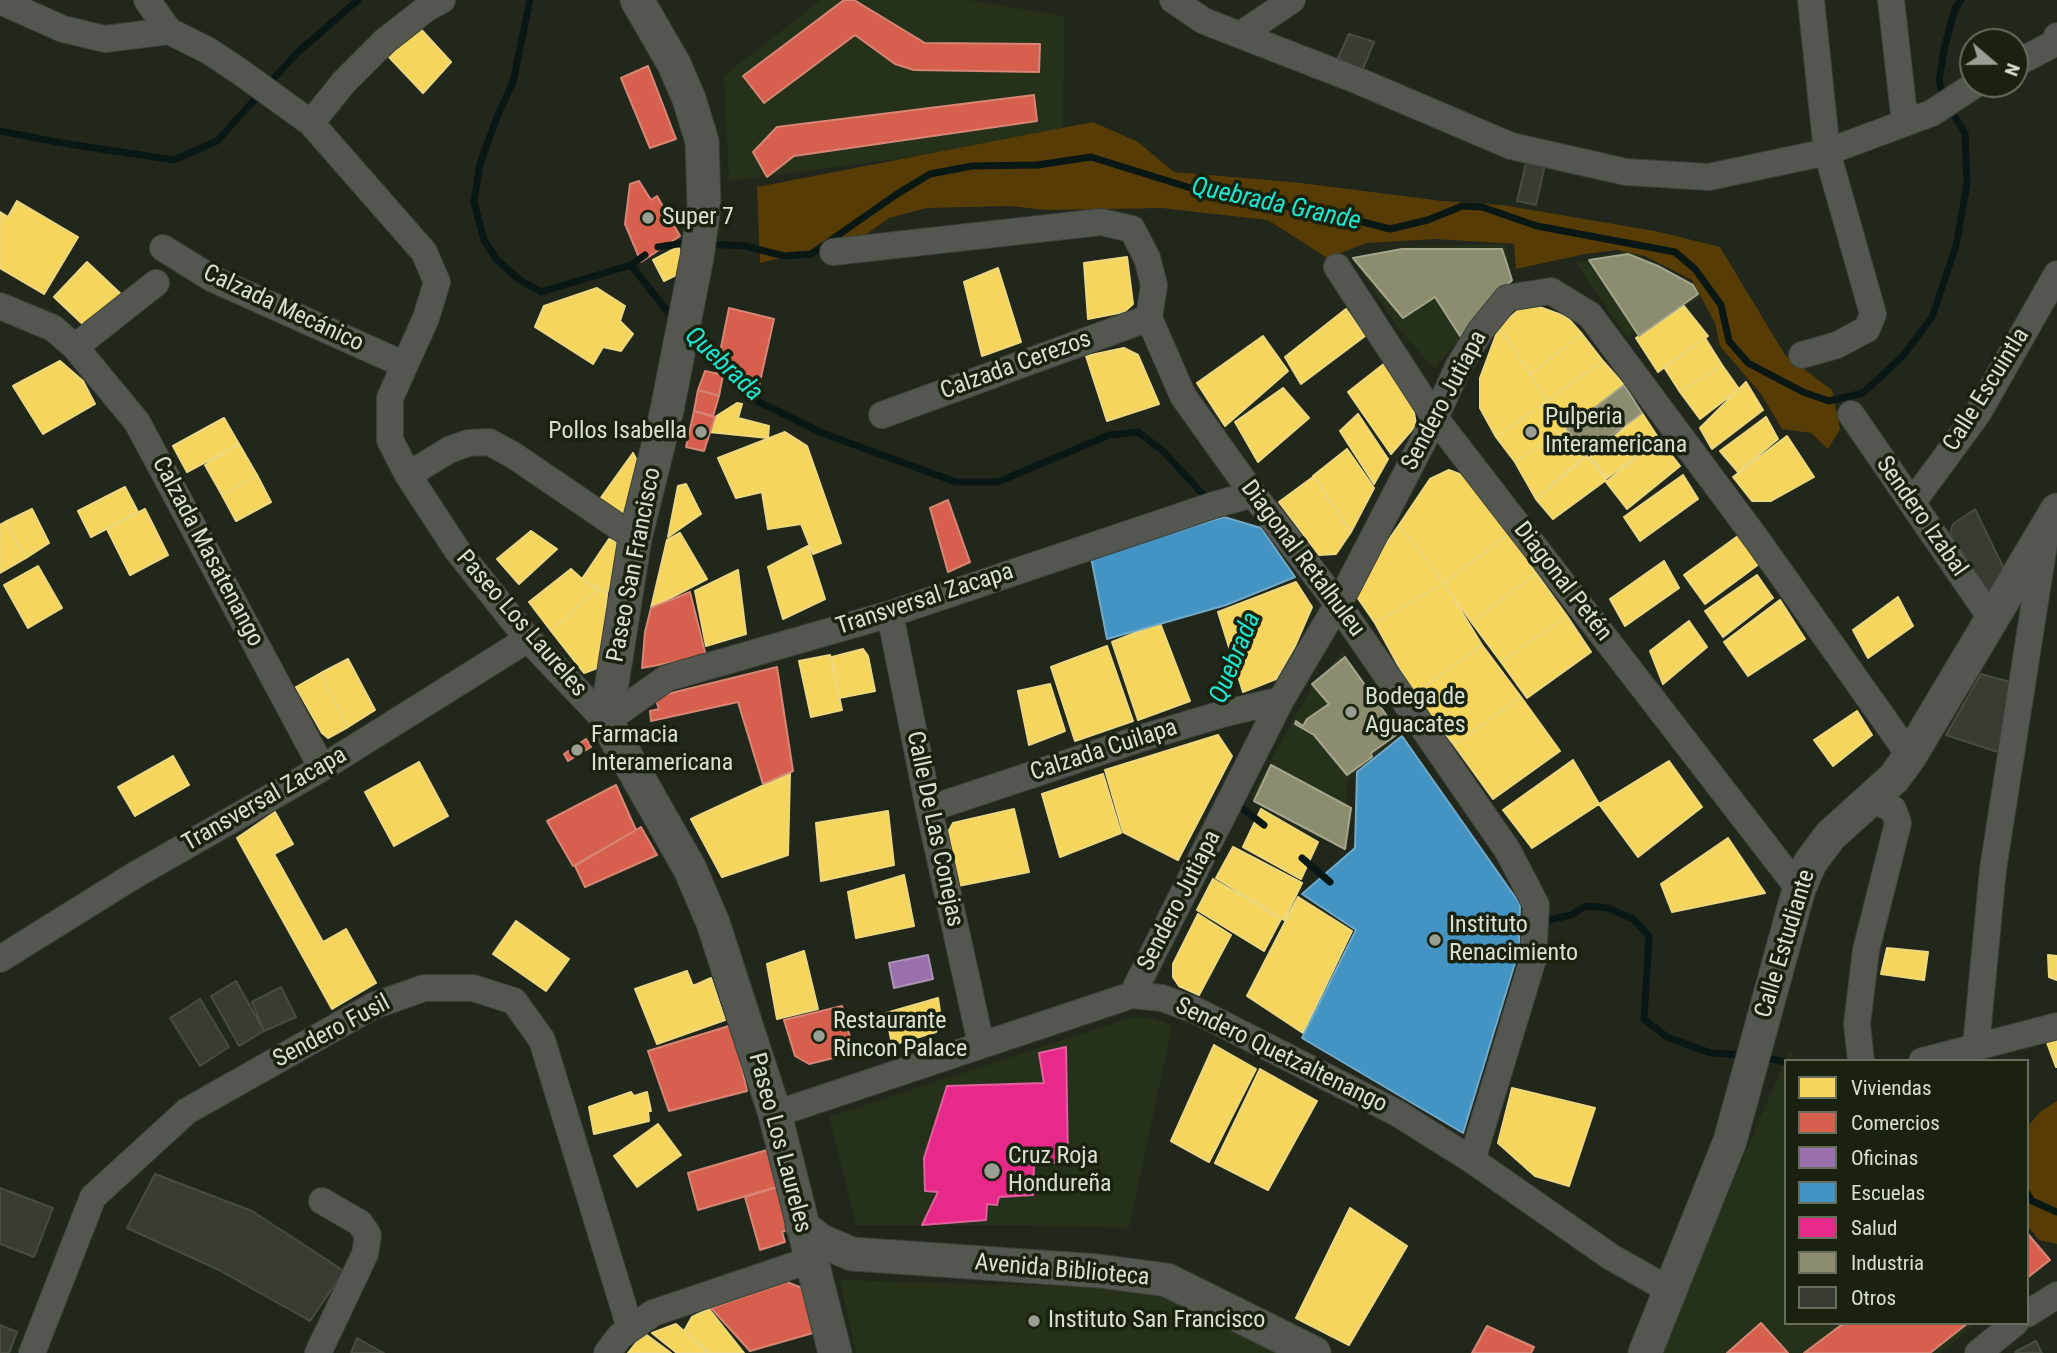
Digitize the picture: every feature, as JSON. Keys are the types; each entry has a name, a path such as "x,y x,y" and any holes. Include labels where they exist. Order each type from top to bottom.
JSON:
{"street":[{"name":"Paseo Los Laureles","path":"147,0 169,31 209,51 302,116 424,252 437,282 426,318 390,398 390,440 408,475 457,550 528,639 606,721 690,869 709,912 775,1114 835,1353"},
{"path":"302,116 344,82 385,41 427,8 442,0"},
{"name":"Paseo San Francisco","path":"637,0 674,64 689,99 702,141 711,207"},
{"name":"Paseo San Francisco","path":"606,721 635,538 687,342 702,313 712,261 711,207 716,134 687,59 656,0"},
{"path":"1173,0 1204,21 1361,82 1511,146 1626,172 1709,177 1827,152 1932,113 1959,95"},
{"path":"1240,35 1292,0"},
{"path":"1802,355 1837,345 1867,329 1873,314 1827,152 1811,0"},
{"path":"0,1 63,29 105,39 169,31"},
{"path":"1898,7 1905,123"},
{"path":"2029,56 2056,41"},
{"path":"833,252 1101,222 1132,229 1147,258 1154,285 1149,318"},
{"name":"Calzada Mecánico","path":"163,248 213,279 405,365"},
{"name":"Diagonal Petén","path":"1337,267 1435,418 1799,889"},
{"name":"Calle Escuintla","path":"1912,503 1978,413 2057,274"},
{"path":"0,306 53,328 75,347 156,283"},
{"name":"Sendero Jutiapa","path":"1132,995 1281,700 1337,603 1435,418 1458,367 1481,330 1507,298 1551,291 1590,314 1758,541 1910,756"},
{"name":"Calzada Cerezos","path":"882,415 1149,318"},
{"name":"Diagonal Retalhuleu","path":"1149,318 1182,396 1337,603 1508,851 1536,905 1533,960 1472,1160"},
{"name":"Calzada Masatenango","path":"75,347 137,422 322,768"},
{"name":"Sendero Izabal","path":"1852,414 1991,618"},
{"path":"408,475 449,450 468,443 489,442 513,455 635,538"},
{"name":"Transversal Zacapa","path":"606,721 667,678 890,614 1253,494"},
{"path":"1976,1046 1993,869 2052,520"},
{"name":"Calle Estudiante","path":"1645,1353 1730,1141 1799,889 1810,863 1830,836 1894,778 1910,756 2052,520"},
{"name":"Calle De Las Conejas","path":"890,614 929,809 981,1044"},
{"name":"Transversal Zacapa","path":"0,959 135,875 322,768 528,639"},
{"name":"Calzada Cuilapa","path":"929,809 1142,738 1281,700"},
{"path":"1861,1059 1857,1024 1866,950 1898,823 1893,809 1870,799"},
{"name":"Sendero Fusil","path":"32,1353 93,1197 187,1111 373,1006 425,988 473,988 514,1001 542,1040 630,1328"},
{"name":"Sendero Quetzaltenango","path":"775,1114 1132,995 1162,998 1197,1011 1397,1113 1472,1160 1611,1257 1671,1291"},
{"path":"1929,1059 2057,1026"},
{"path":"318,1353 365,1254 369,1236 360,1223 322,1201"},
{"name":"Avenida Biblioteca","path":"802,1226 821,1241 852,1254 1099,1271 1167,1280 1314,1353"},
{"path":"607,1353 620,1336 653,1313 822,1274 833,1262 852,1254"},
{"path":"2029,1313 2057,1295"},
{"path":"1978,1353 2013,1325"}],"shaded area":[{"path":"821,0 968,0 1064,16 1063,137 729,181 724,76"},
{"path":"1093,122 1138,142 1174,172 1502,205 1655,231 1720,247 1785,355 1832,390 1840,429 1828,449 1811,433 1782,429 1761,394 1720,346 1715,323 1692,280 1645,256 1617,250 1516,269 1514,244 1437,239 1367,243 1327,258 1268,220 1162,208 1047,210 1010,206 927,208 889,218 858,240 760,263 757,187"},
{"path":"1505,244 1513,281 1457,341 1435,369 1398,328 1353,258 1403,247"},
{"path":"1627,250 1693,284 1701,297 1627,337 1576,263"},
{"path":"1343,652 1400,732 1347,781 1346,852 1250,798 1313,685"},
{"name":"Cruz Roja Hondureña","path":"1133,1017 1154,1018 1172,1026 1129,1228 856,1225 829,1117"},
{"path":"1789,1051 1795,1059 1786,1059"},
{"path":"1784,1063 1784,1325 1975,1325 1941,1353 1660,1353"},
{"path":"2057,1101 2057,1244 2039,1240 2029,1228 2029,1125 2041,1111"},
{"name":"Instituto San Francisco","path":"840,1280 1158,1289 1281,1353 856,1353"}],"building: Viviendas":[{"path":"417,25 451,62 423,93 388,56"},
{"path":"17,201 78,237 44,294 0,268 0,212 8,217"},
{"path":"678,247 692,267 664,281 653,260"},
{"path":"1127,257 1133,304 1124,312 1088,319 1084,263"},
{"path":"87,262 124,297 91,332 54,297"},
{"path":"998,268 1021,342 982,356 964,282"},
{"path":"597,288 625,306 620,321 633,334 621,351 603,347 593,364 535,327 544,306"},
{"path":"1534,305 1567,317 1582,334 1530,374 1499,327 1522,307"},
{"path":"1684,306 1708,336 1658,372 1636,338"},
{"path":"1346,309 1365,336 1301,384 1285,357"},
{"path":"1499,327 1547,401 1496,437 1480,408 1480,378"},
{"path":"1582,334 1603,361 1547,401 1530,374"},
{"path":"1263,336 1288,371 1225,426 1197,383"},
{"path":"1705,338 1722,365 1680,392 1664,367"},
{"path":"1124,348 1138,355 1159,404 1107,421 1086,356"},
{"path":"60,361 83,381 95,404 43,434 13,386"},
{"path":"1603,361 1624,385 1567,429 1547,401"},
{"path":"1385,363 1413,406 1416,425 1391,454 1348,392"},
{"path":"1722,365 1739,389 1700,419 1680,392"},
{"path":"1746,382 1763,410 1712,449 1700,428"},
{"path":"1283,388 1309,418 1258,462 1235,422"},
{"path":"1547,401 1567,429 1515,462 1496,437"},
{"path":"737,403 742,404 738,418 769,426 768,438 709,432 715,417"},
{"path":"1642,413 1659,439 1607,478 1590,457"},
{"path":"1358,414 1388,459 1374,484 1340,431"},
{"path":"1766,417 1778,439 1738,472 1720,451"},
{"path":"224,418 239,444 187,472 173,446"},
{"path":"1567,429 1586,454 1536,499 1515,462"},
{"path":"785,432 807,446 841,543 813,554 801,524 768,529 762,492 736,498 718,458"},
{"path":"1787,436 1814,477 1771,501 1752,501 1733,477"},
{"path":"1659,439 1680,466 1627,509 1606,482"},
{"path":"239,444 257,475 222,495 205,465"},
{"path":"1347,449 1374,488 1351,532 1313,476"},
{"path":"633,453 643,472 626,517 600,499"},
{"path":"1587,456 1606,480 1553,519 1536,499"},
{"path":"1449,470 1467,477 1509,534 1444,583 1399,525 1430,479"},
{"path":"257,475 271,502 236,521 222,495"},
{"path":"1683,475 1698,499 1640,541 1624,517"},
{"path":"1313,477 1351,532 1336,554 1319,555 1279,502"},
{"path":"686,484 701,514 668,537 678,486"},
{"path":"125,487 138,512 91,537 78,511"},
{"path":"32,509 49,543 26,558 5,522"},
{"path":"145,509 168,555 130,575 107,529"},
{"path":"5,522 26,558 0,573 0,525"},
{"path":"1399,525 1444,583 1375,623 1353,591"},
{"path":"531,531 557,549 519,584 497,559"},
{"path":"680,533 707,579 651,608 667,540"},
{"path":"1509,534 1536,573 1472,623 1444,583"},
{"path":"1738,536 1759,564 1705,604 1684,575"},
{"path":"609,539 622,544 607,594 582,579"},
{"path":"808,546 825,599 783,619 768,567"},
{"path":"1664,561 1679,588 1625,626 1610,599"},
{"path":"38,566 62,608 28,628 4,585"},
{"path":"571,569 598,588 551,631 529,602"},
{"path":"738,570 746,634 706,646 695,591"},
{"path":"1536,573 1567,616 1501,662 1472,623"},
{"path":"1757,575 1773,598 1723,637 1705,611"},
{"path":"1296,582 1312,607 1295,646 1276,679 1243,692 1218,612"},
{"path":"1444,583 1482,645 1414,694 1375,623"},
{"path":"598,588 607,594 603,666 584,673 551,631"},
{"path":"1898,597 1913,626 1868,658 1853,630"},
{"path":"1780,600 1805,639 1748,676 1724,642"},
{"path":"1567,616 1591,652 1527,698 1501,662"},
{"path":"1689,621 1707,647 1663,684 1650,651"},
{"path":"1160,623 1190,701 1138,720 1112,642"},
{"path":"1482,645 1521,697 1454,745 1414,694"},
{"path":"1107,646 1133,721 1075,741 1051,667"},
{"path":"863,649 868,656 875,691 839,698 832,657"},
{"path":"830,655 842,710 811,717 799,661"},
{"path":"348,659 375,710 348,727 321,673"},
{"path":"321,673 348,727 328,738 322,733 296,687"},
{"path":"1050,684 1065,731 1029,745 1018,691"},
{"path":"1521,697 1560,751 1493,799 1454,745"},
{"path":"1857,711 1872,735 1833,766 1814,740"},
{"path":"1218,735 1232,756 1178,860 1123,832 1105,770"},
{"path":"173,756 189,785 135,816 118,787"},
{"path":"1573,760 1599,804 1532,848 1503,810"},
{"path":"1669,761 1702,807 1638,857 1599,804"},
{"path":"419,762 448,816 394,846 365,792"},
{"path":"790,773 788,855 722,877 691,819"},
{"path":"1103,774 1121,833 1060,857 1042,794"},
{"path":"1014,809 1029,872 958,886 946,836 953,823"},
{"path":"1261,809 1318,842 1301,879 1243,847"},
{"path":"888,811 894,865 821,881 816,823"},
{"path":"275,812 293,844 274,854 323,942 346,929 376,983 332,1009 237,838"},
{"path":"1728,838 1765,893 1672,912 1661,884"},
{"path":"1233,847 1302,883 1284,920 1216,878"},
{"path":"904,875 914,926 856,938 848,892"},
{"path":"1213,879 1281,919 1264,951 1197,910"},
{"path":"1298,897 1352,931 1303,1033 1247,996"},
{"path":"1198,914 1231,935 1199,995 1179,986 1173,977 1173,964"},
{"path":"516,921 569,959 546,991 493,954"},
{"path":"1887,948 1928,952 1924,980 1881,974"},
{"path":"804,951 818,1009 777,1019 767,964"},
{"path":"2048,955 2057,956 2057,980 2049,977"},
{"path":"687,971 693,986 711,978 725,1020 657,1044 635,989"},
{"path":"938,998 941,1019 936,1032 892,1045 886,1013"},
{"path":"2057,1037 2057,1067 2056,1067 2046,1040"},
{"path":"1214,1045 1256,1069 1209,1162 1171,1141"},
{"path":"1260,1069 1317,1101 1268,1190 1215,1163"},
{"path":"1512,1088 1595,1108 1569,1186 1535,1176 1498,1143"},
{"path":"631,1092 634,1096 647,1092 651,1111 648,1111 649,1121 594,1134 589,1107"},
{"path":"658,1124 681,1155 637,1187 614,1156"},
{"path":"1350,1208 1407,1246 1349,1345 1296,1318"},
{"path":"709,1309 744,1353 710,1353 684,1331 692,1317"},
{"path":"676,1324 708,1353 677,1353 652,1333"},
{"path":"644,1333 671,1353 628,1353"}],"building: Comercios":[{"path":"844,0 854,0 925,43 1040,44 1039,72 914,70 895,64 855,35 764,103 743,76"},
{"path":"648,66 676,139 650,148 621,78"},
{"path":"1034,95 1037,121 794,156 767,177 753,152 777,127"},
{"name":"Super 7","path":"639,181 651,200 657,196 680,236 641,262 625,224 630,184"},
{"path":"729,308 774,319 759,386 716,372"},
{"path":"705,371 723,375 719,396 698,390"},
{"path":"698,390 719,396 713,416 694,411"},
{"path":"694,411 715,417 704,451 686,447"},
{"path":"948,500 970,562 948,572 930,508"},
{"path":"690,592 706,656 642,668 645,632 651,608"},
{"path":"777,667 793,771 763,784 738,702 651,721 650,711 659,709 655,697"},
{"name":"Farmacia Interamericana","path":"586,739 591,747 568,761 564,754"},
{"path":"616,785 636,830 573,866 547,821"},
{"path":"641,827 657,855 585,887 575,866"},
{"name":"Restaurante Rincon Palace","path":"842,1006 854,1053 809,1064 795,1056 784,1020"},
{"path":"732,1025 747,1091 669,1111 648,1051"},
{"path":"767,1150 777,1187 698,1210 688,1173"},
{"path":"777,1187 790,1229 782,1232 785,1242 760,1250 745,1197"},
{"path":"2029,1235 2050,1260 2029,1276"},
{"path":"787,1282 802,1288 813,1333 750,1351 711,1308"},
{"path":"1761,1323 1788,1353 1727,1353"},
{"path":"1841,1325 1965,1325 1930,1353 1804,1353"},
{"path":"1487,1326 1534,1347 1531,1353 1472,1353"}],"building: Oficinas":[{"path":"928,955 933,979 894,988 889,963"}],"building: Escuelas":[{"path":"1224,517 1261,528 1295,577 1226,605 1107,639 1091,557"},
{"name":"Instituto Renacimiento","path":"1402,736 1520,904 1519,950 1463,1133 1302,1038 1356,930 1302,894 1355,848 1357,772"}],"building: Salud":[{"path":"1066,1047 1068,1162 1034,1164 1033,1195 999,1197 997,1205 987,1204 986,1220 922,1225 938,1192 925,1191 924,1158 947,1086 1044,1083 1039,1053"}],"building: Industria":[{"path":"1402,249 1502,249 1512,280 1460,336 1435,297 1403,318 1353,258"},
{"path":"1628,254 1693,285 1698,294 1639,336 1589,260"},
{"path":"1624,385 1642,413 1586,454 1567,429"},
{"name":"Bodega de Aguacates","path":"1345,657 1399,733 1347,775 1314,735 1295,724 1296,721 1303,726 1307,719 1329,704 1312,684"},
{"path":"1271,765 1351,808 1345,849 1254,801"}],"building: Otros":[{"path":"1349,34 1374,42 1362,71 1338,58"},
{"path":"1527,159 1545,164 1536,205 1517,201"},
{"path":"1975,509 2005,571 1990,594 1950,534 1953,524"},
{"path":"1981,674 2014,683 2007,755 1946,735"},
{"path":"236,981 264,1031 239,1046 211,996"},
{"path":"281,987 296,1017 264,1031 252,1002"},
{"path":"200,999 229,1047 200,1066 170,1018"},
{"path":"155,1174 252,1211 344,1271 310,1321 219,1270 127,1228"},
{"path":"0,1188 53,1208 34,1257 0,1244"},
{"path":"0,1325 17,1332 9,1353 0,1353"},
{"path":"357,1338 384,1353 351,1353"},
{"path":"2036,1341 2042,1353 2015,1352"}],"waterway":[{"name":"Quebrada Grande","path":"0,131 174,160 217,141 297,53 358,0"},
{"name":"Quebrada Grande","path":"530,0 513,82 480,164 474,202 484,240 497,260 520,280 541,292 631,265 645,255"},
{"name":"Quebrada Grande","path":"1943,97 1939,80 1945,45 1955,9 1961,0"},
{"name":"Quebrada Grande","path":"706,244 745,246 784,256 811,254 930,174 972,166 1037,165 1091,157 1210,194 1328,213 1390,229 1428,220 1462,206 1482,207 1537,226 1675,252 1695,269 1721,305 1729,341 1748,363 1803,392 1829,401 1863,393 1903,356 1932,317 1956,246 1967,184 1965,133 1949,107"},
{"name":"Quebrada Grande","path":"658,247 691,242"},
{"name":"Quebrada","path":"631,265 675,321"},
{"name":"Quebrada","path":"691,336 757,401 822,433 956,482 998,482 1109,435 1138,432 1164,452 1208,500"},
{"name":"Quebrada","path":"1215,710 1238,657"},
{"name":"Quebrada","path":"1234,802 1264,825"},
{"name":"Quebrada","path":"1302,858 1330,882"},
{"name":"Quebrada","path":"1540,922 1571,915 1586,906 1608,908 1633,919 1649,936 1644,1019 1667,1037 1694,1047 1711,1053 1744,1055"},
{"name":"Quebrada","path":"1762,1057 1784,1062"},
{"name":"Quebrada","path":"2029,1196 2032,1201 2057,1212"}],"place":[{"name":"Super 7","path":"648,218"},
{"name":"Pollos Isabella","path":"701,432"},
{"name":"Pulperia Interamericana","path":"1531,432"},
{"name":"Bodega de Aguacates","path":"1351,712"},
{"name":"Farmacia Interamericana","path":"577,750"},
{"name":"Instituto Renacimiento","path":"1435,940"},
{"name":"Restaurante Rincon Palace","path":"819,1036"},
{"name":"Cruz Roja Hondureña","path":"992,1171"},
{"name":"Instituto San Francisco","path":"1034,1321"}]}
